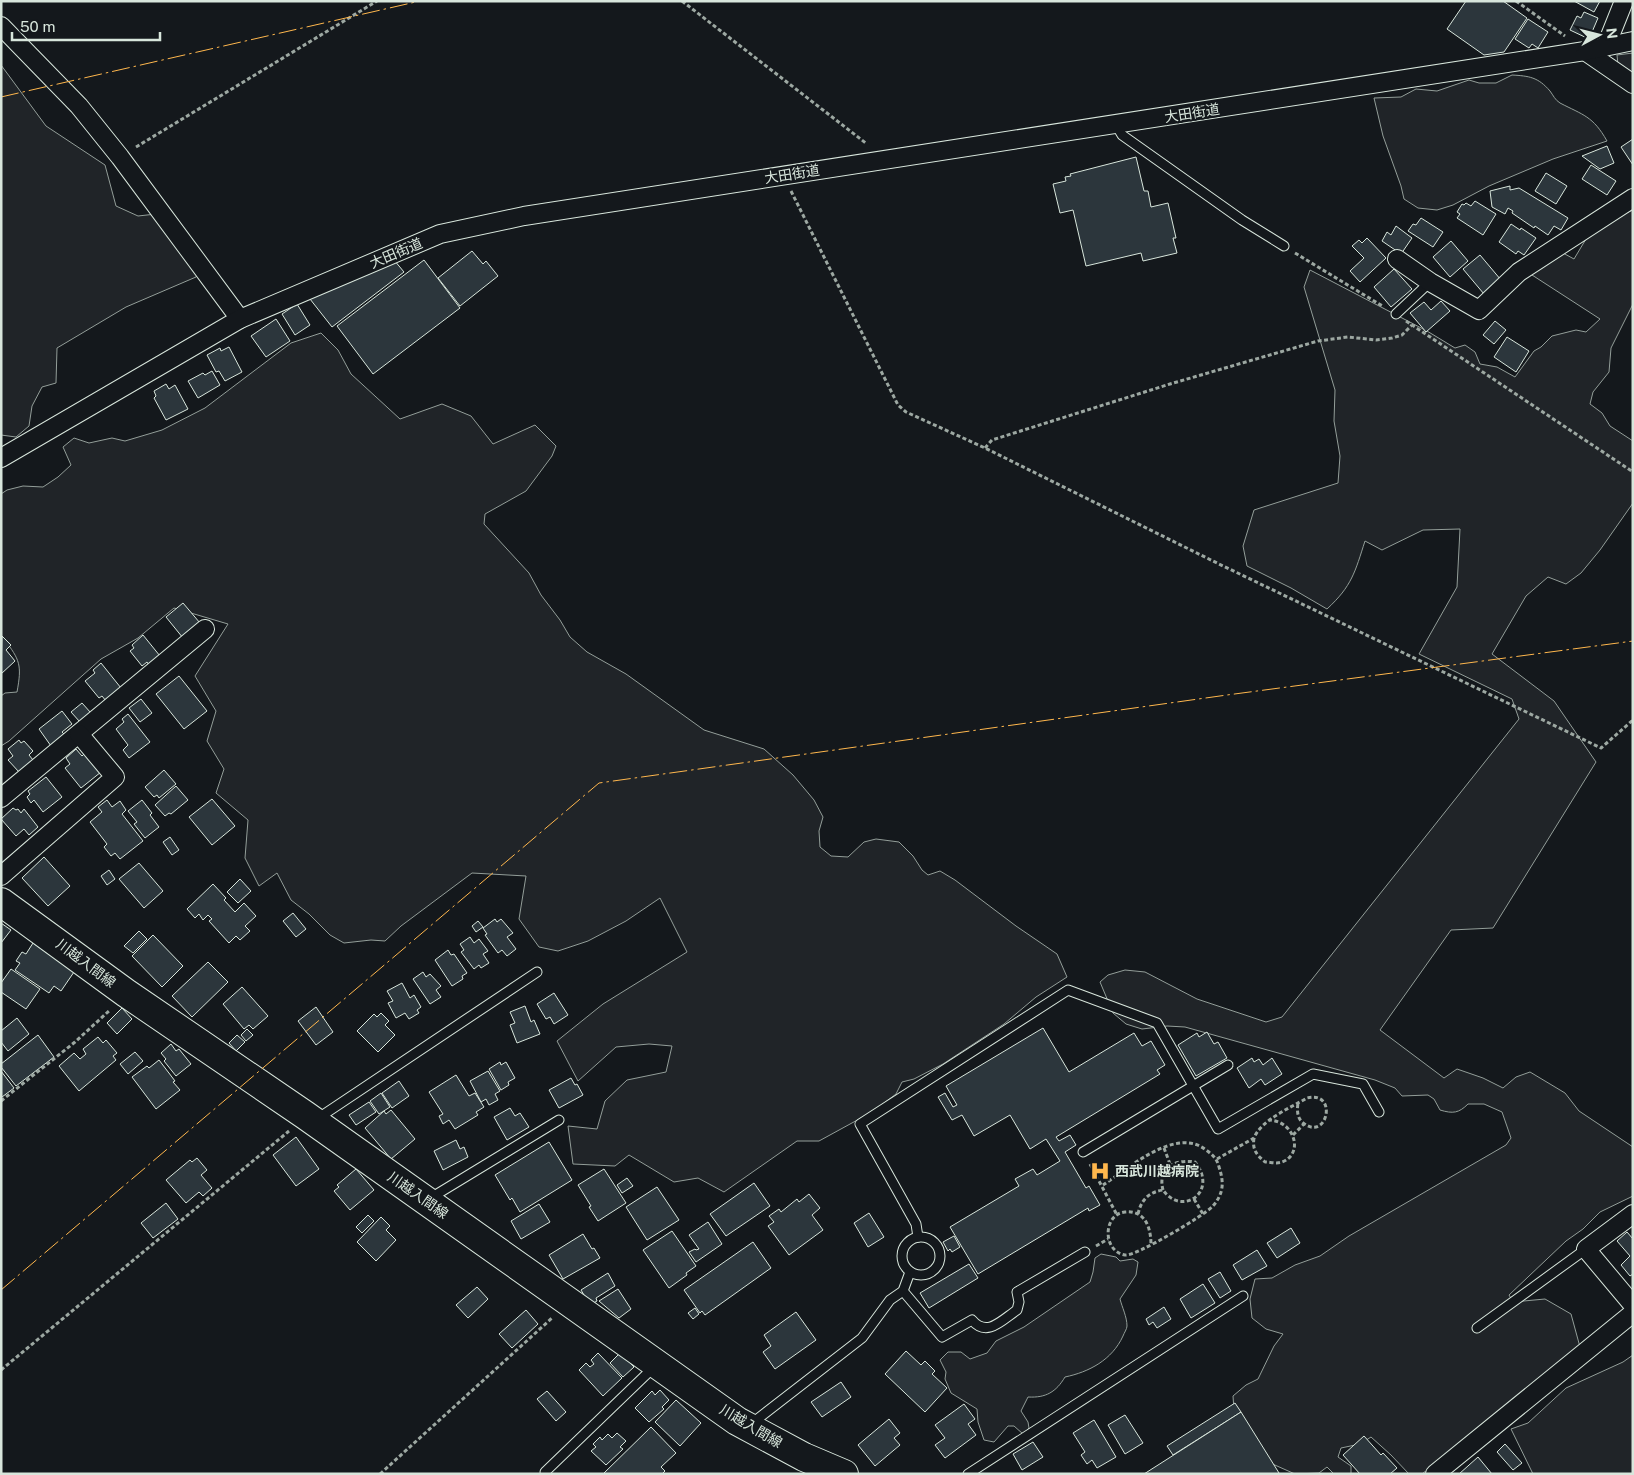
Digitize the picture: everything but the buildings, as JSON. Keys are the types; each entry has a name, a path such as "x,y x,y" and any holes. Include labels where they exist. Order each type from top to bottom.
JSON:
{"main road":[{"name":"川越入間線","path":"1,902 126,993 310,1118 737,1420 804,1457 844,1474"}],"street":[{"path":"1606,46 1624,1"},
{"path":"1,26 79,106 120,157 240,320"},
{"name":"大田街道","path":"1,458 240,320 440,234 524,216 1116,125 1633,42"},
{"path":"1584,51 1633,84"},
{"path":"1397,259 1430,282 1479,310 1519,272 1633,198"},
{"path":"1,798 205,629"},
{"path":"1,876 116,777 80,734"},
{"path":"1633,1214 1586,1250 1633,1305"},
{"path":"1435,1474 1633,1313"}],"lane":[{"path":"1116,125 1122,135 1242,220 1284,246"},
{"path":"1396,314 1430,282"},
{"path":"310,1118 537,972"},
{"path":"918,1237 916,1224 860,1124 1068,990 1157,1024 1218,1129 1313,1074 1363,1084 1379,1112"},
{"path":"1083,1152 1228,1065"},
{"path":"426,1201 560,1120"},
{"path":"918,1237 932,1241 940,1253 940,1260 931,1272 924,1275 910,1272 902,1259 906,1245 918,1237"},
{"path":"1477,1328 1586,1250"},
{"path":"903,1291 942,1337 972,1320 977,1327 984,1329 991,1327 1017,1310 1019,1302 1017,1292 1085,1252"},
{"path":"748,1426 862,1338 890,1300 903,1291 910,1272"},
{"path":"968,1474 1243,1296"},
{"path":"545,1472 657,1364"}],"path":[{"path":"120,157 377,1"},
{"path":"682,1 887,159"},
{"path":"1516,1 1584,51"},
{"path":"783,175 898,405 906,412 985,448 1227,568 1601,748 1633,720"},
{"path":"1284,246 1396,314 1633,472"},
{"path":"985,448 992,440 1170,384 1318,341 1348,337 1376,340 1392,338 1402,335 1412,325"},
{"path":"1,1101 75,1042 119,1002 126,993"},
{"path":"1270,1120 1285,1124 1293,1135 1293,1150 1288,1158 1282,1162 1265,1162 1254,1152 1254,1138 1257,1130 1270,1120 1298,1103 1313,1096 1325,1104 1327,1110 1326,1118 1315,1127 1304,1124 1299,1119 1298,1103"},
{"path":"1,1370 295,1127 310,1118"},
{"path":"1293,1135 1304,1124"},
{"path":"1217,1159 1254,1138"},
{"path":"1102,1185 1150,1154 1172,1143 1197,1143 1217,1159 1223,1181 1222,1191 1212,1207 1150,1246 1131,1255 1118,1253 1108,1239 1108,1228 1113,1217 1128,1212 1138,1214 1146,1220 1150,1229 1150,1246"},
{"path":"1164,1148 1170,1164"},
{"path":"1083,1152 1117,1215"},
{"path":"1186,1161 1195,1162 1200,1168 1204,1183 1202,1190 1196,1198 1189,1201 1174,1200 1167,1195 1162,1180 1170,1164 1186,1161"},
{"path":"1138,1214 1140,1206 1150,1193 1164,1190"},
{"path":"1194,1199 1203,1214"},
{"path":"380,1474 553,1317 568,1301"}],"shaded area":[{"path":"1633,53 1633,74 1618,65 1617,55"},
{"path":"1,65 46,126 105,165 116,206 138,216 156,214 206,259 196,277 126,307 57,348 56,383 42,387 32,406 29,426 16,437 1,435"},
{"path":"1512,75 1537,80 1550,91 1558,102 1592,121 1607,141 1553,159 1489,186 1453,205 1437,210 1418,208 1404,199 1383,136 1374,98 1401,97 1416,89 1437,91 1469,80 1479,83 1496,83"},
{"path":"1633,210 1633,304 1611,348 1609,372 1593,392 1590,404 1602,413 1610,426 1633,441 1633,503 1600,550 1581,573 1566,584 1548,577 1526,596 1492,654 1554,701 1596,762 1493,928 1451,930 1380,1030 1444,1078 1457,1069 1483,1078 1503,1088 1516,1077 1530,1072 1565,1093 1579,1111 1633,1147 1633,1196 1600,1212 1509,1295 1513,1302 1545,1299 1571,1314 1580,1347 1422,1474 1409,1474 1371,1437 1360,1444 1341,1448 1338,1457 1351,1466 1351,1474 1334,1474 1327,1467 1319,1473 1295,1474 1259,1458 1235,1425 1233,1396 1246,1385 1258,1379 1274,1346 1283,1334 1266,1329 1252,1318 1250,1299 1255,1279 1272,1278 1295,1265 1320,1256 1349,1236 1506,1145 1511,1138 1502,1112 1484,1104 1468,1104 1456,1112 1440,1110 1434,1099 1428,1095 1402,1096 1395,1088 1375,1080 1185,1027 1167,1026 1142,1029 1126,1024 1113,1013 1100,982 1108,975 1125,970 1145,972 1197,999 1266,1022 1282,1017 1519,719 1512,699 1419,654 1457,587 1460,529 1423,530 1382,550 1365,541 1352,578 1342,593 1327,609 1247,566 1243,546 1254,510 1338,483 1340,456 1334,421 1335,390 1304,287 1310,270 1427,331 1455,348 1465,345 1475,352 1480,364 1497,367 1515,377 1534,351 1552,336 1576,330 1586,332 1600,319 1532,275 1532,268 1563,253 1574,259 1589,234 1608,221"},
{"path":"321,333 338,350 351,374 400,419 442,404 471,416 493,444 535,425 556,446 552,456 526,491 485,514 484,524 529,573 541,595 570,637 587,652 626,674 704,730 764,749 793,775 814,800 823,817 819,831 820,847 831,856 848,857 864,842 876,839 899,842 928,875 940,871 955,880 1057,954 1067,977 1036,997 1004,1024 943,1064 914,1079 902,1082 896,1094 872,1112 819,1141 797,1141 724,1192 698,1178 674,1182 629,1155 615,1166 573,1164 568,1126 597,1129 605,1101 627,1080 666,1072 672,1046 649,1044 616,1047 578,1081 557,1041 603,1004 687,952 660,898 626,921 588,941 558,951 539,947 519,919 526,876 472,873 401,926 385,941 371,940 344,943 330,935 309,914 291,900 277,873 259,886 245,858 248,820 216,793 224,769 207,741 216,711 195,676 228,624 174,608 138,638 101,659 1,746 1,696 5,693 17,692 19,669 13,652 4,639 1,638 1,494 7,490 23,486 43,487 58,477 71,465 63,447 74,438 89,443 112,438 125,441 162,430 205,408 291,343"},
{"path":"1101,1254 1116,1257 1120,1261 1133,1259 1138,1262 1136,1275 1120,1299 1127,1326 1113,1352 1099,1364 1083,1372 1065,1377 1058,1387 1050,1393 1028,1397 1021,1411 1028,1422 1029,1428 1023,1434 1014,1426 1008,1426 994,1442 984,1440 978,1422 977,1409 951,1393 945,1379 946,1372 940,1360 948,1352 961,1352 970,1359 987,1353 996,1341 1024,1327 1090,1282 1095,1258"},
{"path":"1633,1355 1633,1474 1533,1474 1511,1429 1528,1423 1566,1388 1623,1362"}],"power":[{"path":"1,97 420,1"},
{"path":"1,1290 599,783 1227,695 1633,641"}],"place":[{"name":"西武川越病院","path":"1100,1171"}]}
